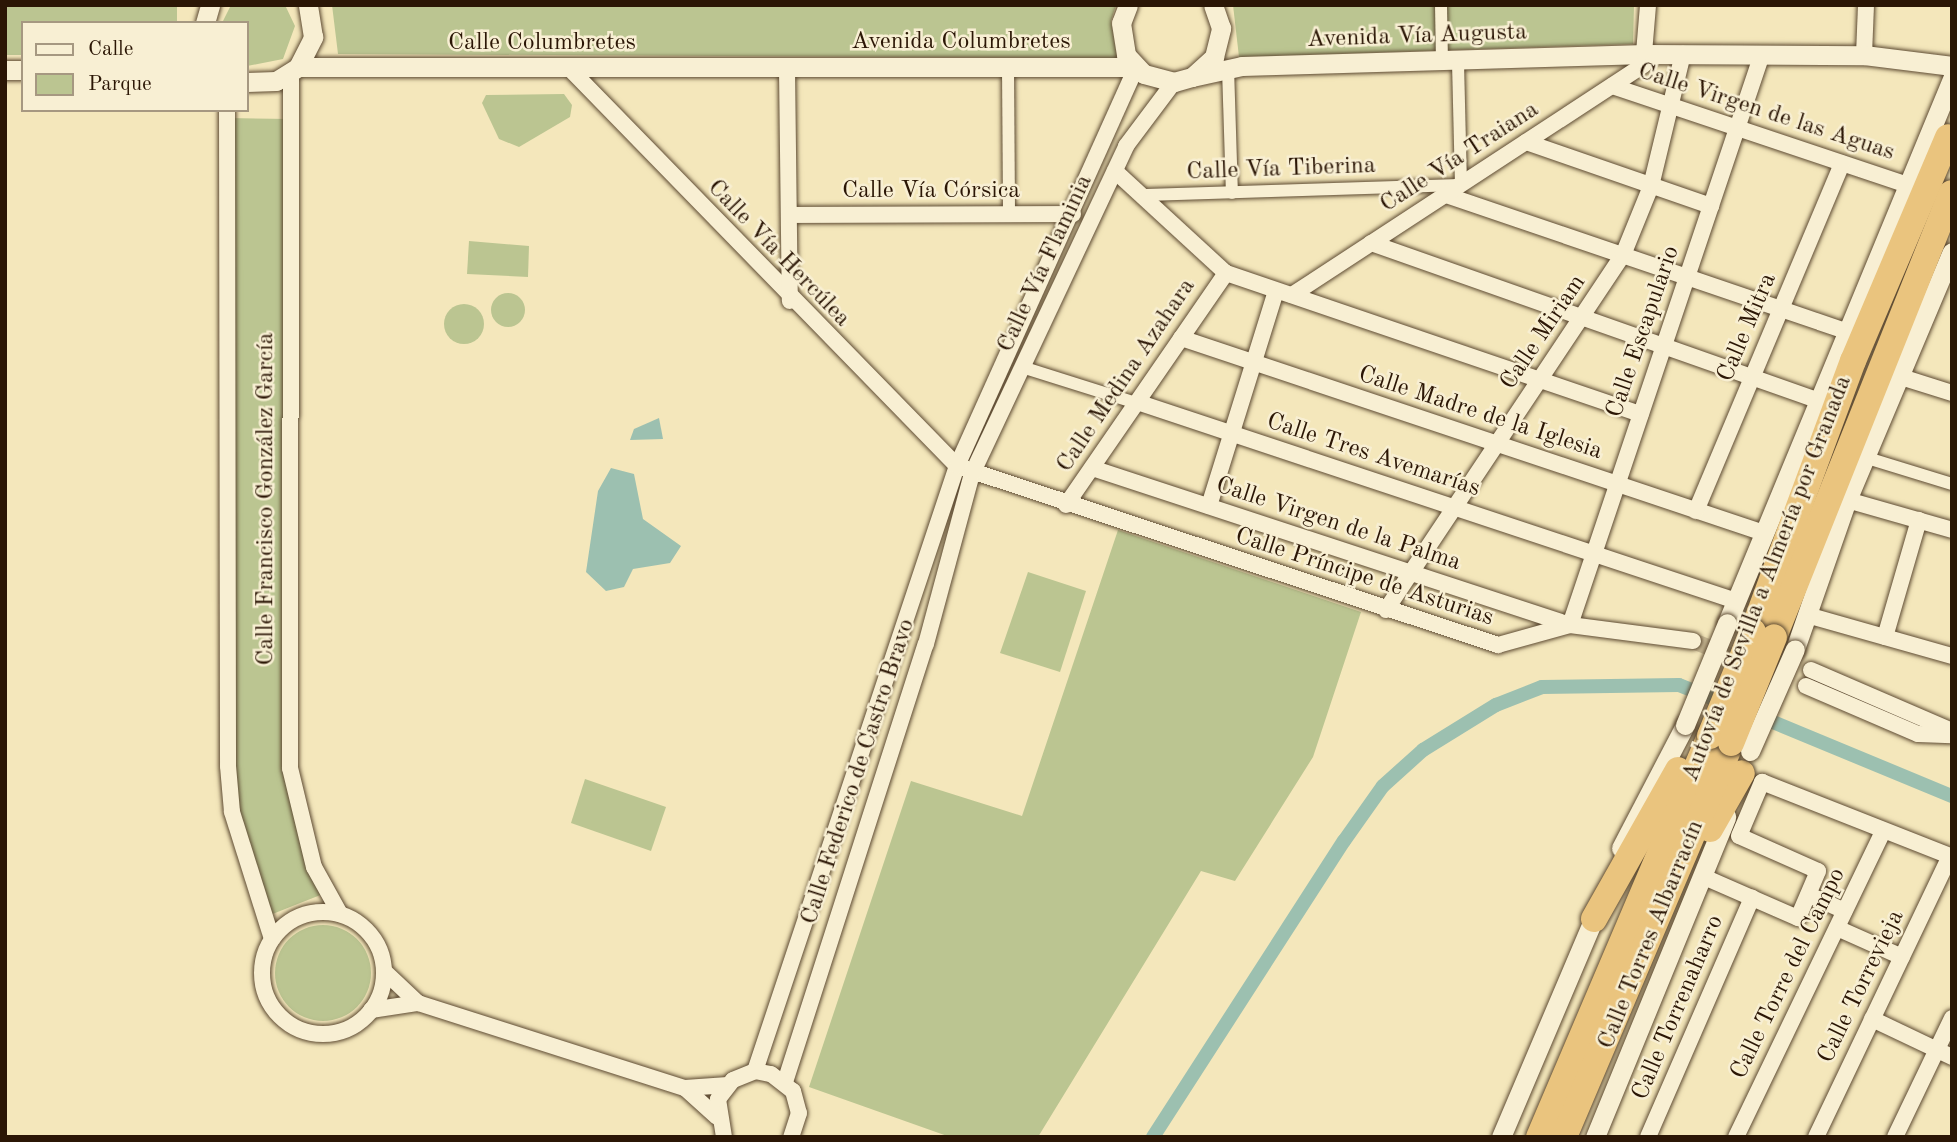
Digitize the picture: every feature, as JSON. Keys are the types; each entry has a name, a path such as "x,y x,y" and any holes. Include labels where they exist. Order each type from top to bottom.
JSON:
{"highway":[{"name":"Autovía de Sevilla a Almería por Granada","path":"1564,1137 1656,921 1739,757 1843,385 1948,137"},
{"name":"Autovía de Sevilla a Almería por Granada","path":"1774,639 1952,192"},
{"path":"1594,919 1686,756 1739,757"},
{"name":"Autovía de Sevilla a Almería por Granada","path":"1539,1137 1739,757"}],"street":[{"path":"294,70 313,37 308,5"},
{"path":"1128,5 1121,39 1136,67 1183,79 1220,43 1213,5"},
{"path":"1441,5 1450,61 1461,185"},
{"path":"1644,54 1647,5"},
{"path":"1864,55 1866,5"},
{"name":"Avenida Vía Augusta","path":"1183,79 1228,68 1644,54 1864,55 1952,66"},
{"name":"Calle Vía Traiana","path":"1284,293 1371,243 1612,86 1643,65 1644,54"},
{"name":"Calle Miriam","path":"1386,610 1623,255 1651,186 1683,54"},
{"name":"Calle Escapulario","path":"1570,625 1762,54"},
{"path":"1007,67 1009,214"},
{"name":"Avenida Columbretes","path":"787,69 1136,67"},
{"name":"Calle Vía Flaminia","path":"755,1071 957,466 1073,214 1136,67"},
{"path":"1228,68 1232,193"},
{"name":"Calle Vía Hercúlea","path":"570,69 790,301 957,466 972,474"},
{"path":"787,69 790,301"},
{"name":"Calle Columbretes","path":"248,82 294,70 787,69"},
{"name":"Calle Francisco González García","path":"294,70 290,768 314,867 340,914"},
{"name":"Calle Vía Flaminia","path":"972,474 1115,171 1183,79"},
{"path":"1500,1137 1594,919 1623,841 1685,725 1905,184 1952,79"},
{"name":"Calle Virgen de las Aguas","path":"1612,86 1905,184"},
{"name":"Calle Francisco González García","path":"227,112 228,766 232,812 272,939"},
{"path":"1526,142 1711,206"},
{"name":"Calle Mitra","path":"1696,511 1842,163"},
{"path":"1115,171 1226,273 1641,414"},
{"name":"Calle Vía Tiberina","path":"1144,195 1461,185"},
{"path":"1446,195 1846,331"},
{"name":"Calle Vía Córsica","path":"789,215 1073,214"},
{"path":"1371,243 1818,400"},
{"path":"1774,639 1807,615 1864,457 1952,253"},
{"name":"Calle Medina Azahara","path":"1066,505 1226,273"},
{"path":"1209,506 1253,362 1284,293"},
{"name":"Calle Madre de la Iglesia","path":"1181,338 1764,533"},
{"path":"1022,367 1137,403"},
{"path":"1898,376 1952,393"},
{"name":"Calle Tres Avemarías","path":"1137,403 1736,601"},
{"path":"1864,457 1952,484"},
{"name":"Calle Virgen de la Palma","path":"1092,468 1570,625"},
{"name":"Calle Príncipe de Asturias","path":"972,474 1498,645 1570,625 1693,641"},
{"name":"Calle Federico de Castro Bravo","path":"785,1082 926,644 972,474"},
{"path":"1847,500 1952,530"},
{"path":"1885,637 1919,520"},
{"path":"1807,615 1952,656"},
{"path":"1808,678 1918,734 1952,733"},
{"path":"1704,877 1798,918 1818,871 1739,836 1739,757 1883,831 1951,856"},
{"name":"Calle Torres Albarracín","path":"1598,1136 1704,877 1739,757"},
{"name":"Calle Torre del Campo","path":"1736,1137 1883,831"},
{"name":"Calle Torrevieja","path":"1816,1137 1951,856"},
{"path":"1809,895 1845,911"},
{"name":"Calle Torrenaharro","path":"1648,1137 1752,898"},
{"path":"418,1003 371,1010 347,1029 328,1034 290,1025 266,995 263,967 272,939 302,915 340,914 374,940 384,971 418,1003 685,1088 728,1084 755,1071 785,1082 797,1102 793,1136"},
{"path":"1836,928 1902,957"},
{"path":"371,1010 384,971"},
{"path":"1895,1137 1952,1018"},
{"path":"1872,1019 1952,1057"},
{"path":"717,1117 728,1084"},
{"path":"685,1088 717,1117 724,1137"}],"green space":[{"path":"231,5 285,5 295,26 283,59 248,66 248,21 223,21"},
{"path":"332,5 1116,5 1111,21 1117,58 338,54"},
{"path":"1233,5 1634,5 1633,44 1239,57"},
{"path":"177,6 177,21 21,21 21,55 5,55 5,7"},
{"path":"564,94 572,105 570,117 519,147 499,139 482,103 486,95"},
{"path":"227,118 290,119 290,768 328,892 265,917 232,812"},
{"path":"469,241 529,246 528,277 467,274"},
{"path":"508,293 520,298 525,310 520,322 508,327 496,322 491,310 496,298"},
{"path":"464,304 478,310 484,324 478,338 464,344 450,338 444,324 450,310"},
{"path":"1118,530 1361,612 1313,757 1235,881 1201,871 1038,1137 950,1137 809,1087 911,781 1022,816"},
{"path":"1028,572 1086,591 1060,672 1000,653"},
{"path":"585,779 666,807 651,851 571,823"},
{"path":"323,925 341,929 357,939 367,955 371,973 367,991 357,1007 341,1017 323,1021 305,1017 289,1007 279,991 275,973 279,955 289,939 305,929"}],"shaded area":[{"path":"659,418 663,439 630,440 634,429"},
{"path":"611,468 634,474 643,519 681,546 670,563 633,569 624,587 606,591 586,572 598,491"}],"waterway":[{"path":"1153,1137 1344,841 1383,786 1423,750 1496,705 1542,687 1679,685 1727,704"},
{"path":"1756,715 1952,796"}],"tunnel":[{"path":"1693,641 1748,663"}]}
